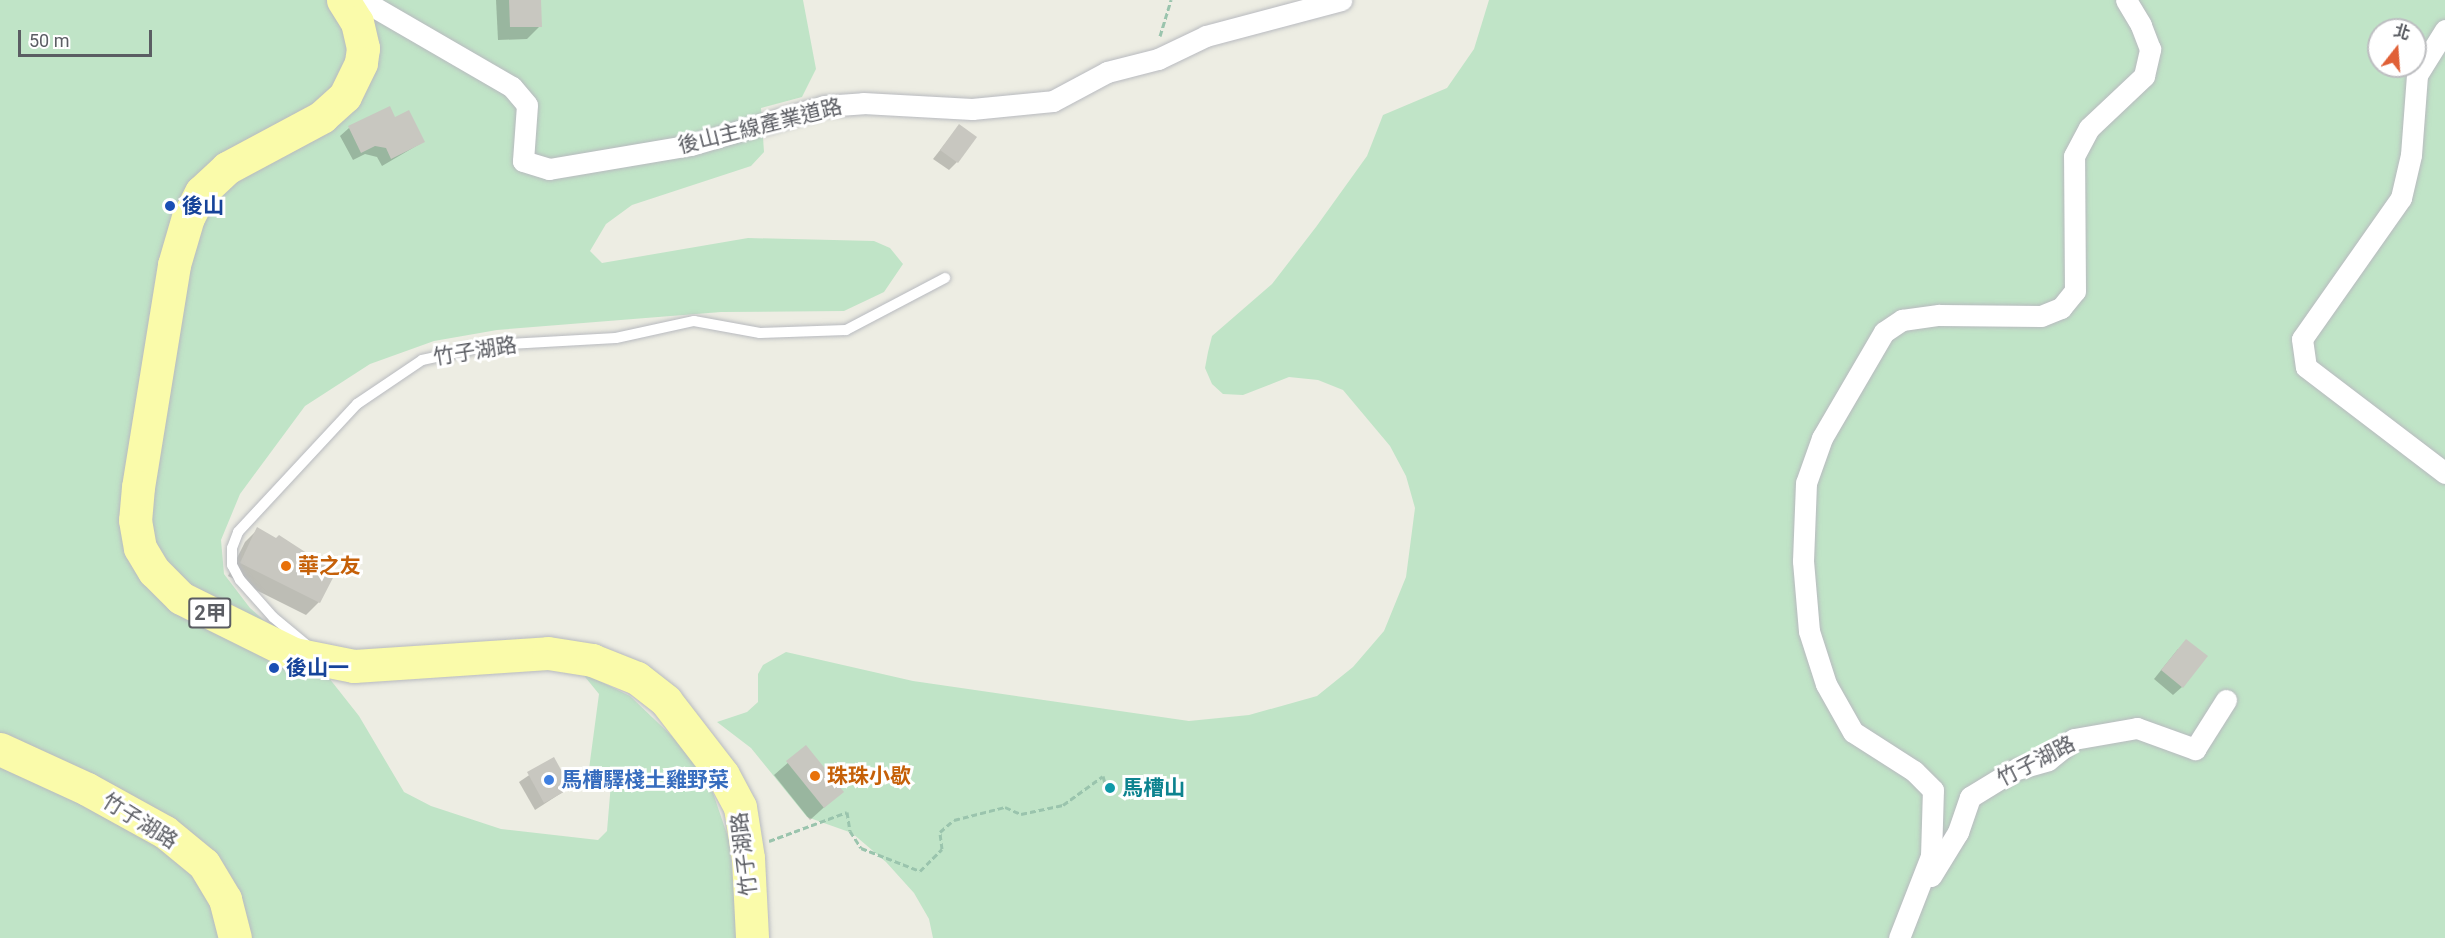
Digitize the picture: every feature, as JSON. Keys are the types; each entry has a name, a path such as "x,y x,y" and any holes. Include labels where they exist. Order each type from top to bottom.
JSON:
{"main road":[{"name":"竹子湖路","path":"343,0 357,22 363,48 361,63 345,96 322,117 227,168 201,192 188,217 174,265 135,520 145,555 181,598 294,654 338,664 548,653 592,660 637,678 666,701 723,775 740,807 747,853 752,938"},
{"name":"竹子湖路","path":"0,749 87,789 165,832 204,864 225,899 235,938"}],"street":[{"name":"後山主線產業道路","path":"362,0 512,87 527,105 523,161 549,169 692,145 824,106 863,103 972,109 1053,101 1107,72 1158,59 1206,36 1341,0"},
{"path":"1899,938 1931,856 1933,790 1914,771 1853,732 1826,684 1808,619 1803,561 1806,483 1822,438 1884,333 1902,320 1939,315 2041,316 2061,308 2075,291 2074,156 2089,128 2144,76 2150,49 2126,0"},
{"path":"2445,30 2417,75 2411,155 2401,198 2302,339 2306,367 2445,472"},
{"name":"竹子湖路","path":"1916,899 1958,832 1970,797 2014,770 2048,760 2074,739 2137,728 2195,749 2226,700"}],"lane":[{"name":"竹子湖路","path":"338,664 308,646 273,616 232,565 232,548 238,532 253,513 357,404 422,360 491,345 616,338 694,321 760,333 846,330 945,278"}],"path":[{"path":"1158,59 1161,50 1157,46 1171,0"},
{"path":"747,853 843,811 847,812 850,831 861,848 920,871 942,849 940,832 954,820 1005,807 1021,814 1063,806 1102,776 1105,783"}],"green space":[{"path":"0,0 803,0 816,69 802,97 761,108 764,152 751,166 632,205 606,224 590,251 602,263 748,238 874,241 890,248 903,264 884,292 844,311 721,312 497,330 434,341 370,364 305,406 240,494 221,540 224,574 250,608 329,678 359,716 404,792 431,806 501,829 598,840 607,831 611,783 589,769 599,694 581,672 630,696 677,741 711,787 729,840 738,938 0,938"},
{"path":"1489,0 2445,0 2445,938 933,938 929,919 914,893 886,862 852,833 807,817 751,748 717,722 747,712 758,702 758,674 763,665 786,652 913,681 1189,721 1249,715 1317,696 1353,667 1384,631 1406,577 1415,508 1406,476 1390,446 1343,390 1318,380 1289,377 1243,395 1223,394 1212,384 1205,368 1212,336 1272,284 1367,156 1383,115 1447,88 1474,49"}],"building":[{"path":"509,0 541,0 542,27 510,27"},
{"path":"390,106 395,117 409,110 425,142 391,159 386,148 375,146 361,153 348,126"},
{"path":"959,124 977,137 958,163 940,150"},
{"name":"華之友","path":"257,527 276,538 279,535 336,572 320,603 240,563"},
{"path":"2186,639 2208,656 2183,688 2161,670"},
{"name":"珠珠小歇","path":"806,745 844,792 824,808 786,761"},
{"name":"馬槽驛棧土雞野菜","path":"554,757 571,788 544,803 527,772"}],"place":[{"name":"後山","path":"170,206"},
{"name":"華之友","path":"286,566"},
{"name":"後山一","path":"274,668"},
{"name":"珠珠小歇","path":"815,776"},
{"name":"馬槽驛棧土雞野菜","path":"549,780"},
{"name":"馬槽山","path":"1110,788"}]}
